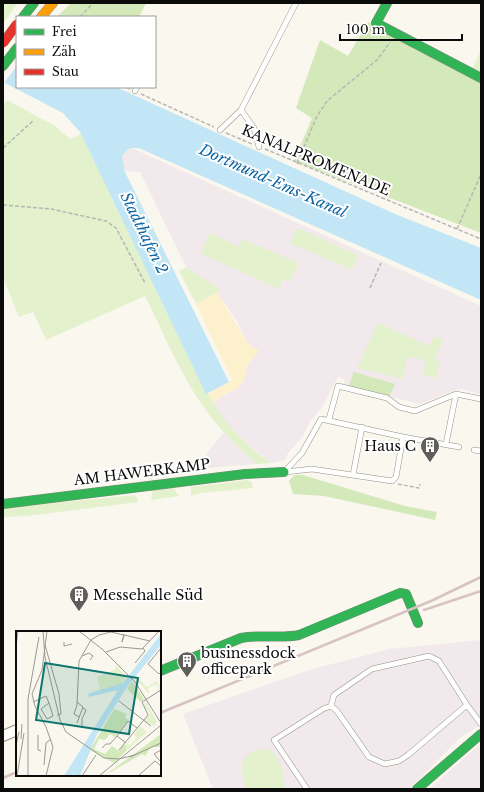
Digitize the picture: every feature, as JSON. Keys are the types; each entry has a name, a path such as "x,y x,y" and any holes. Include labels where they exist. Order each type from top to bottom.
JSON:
{"street":[{"path":"24,16 34,3"},
{"path":"42,16 53,3"},
{"path":"387,3 376,24 481,78"},
{"path":"3,43 16,25"},
{"path":"3,66 16,49"},
{"name":"AM HAWERKAMP","path":"3,504 245,474 284,472"},
{"path":"161,671 241,638 254,636 285,638 298,635 400,593 406,594 418,623"},
{"path":"3,736 16,730"},
{"path":"417,789 481,734"}],"lane":[{"path":"220,130 241,110 296,3"},
{"path":"241,110 254,128 259,147"},
{"path":"328,419 338,386 387,398 399,407 415,411 456,394 481,399"},
{"path":"446,444 456,394"},
{"path":"284,472 302,453 321,419 328,419 403,437 459,447"},
{"path":"353,475 362,427"},
{"path":"392,482 396,477 403,437"},
{"path":"474,450 481,451"},
{"name":"AM HAWERKAMP","path":"284,472 312,469 392,482"},
{"path":"331,706 334,695 364,673 383,666 429,656 439,661 481,724"},
{"path":"331,706 337,711 369,757 385,764 399,761 408,755 467,705"},
{"path":"307,789 274,740 323,709 331,706"}],"path":[{"path":"81,16 94,3"},
{"path":"297,164 316,118 327,101 377,60 395,34"},
{"name":"KANALPROMENADE","path":"144,96 297,164 481,239"},
{"path":"3,148 34,120"},
{"path":"457,230 481,174"},
{"path":"3,205 51,210 106,222 116,228 145,283"},
{"path":"370,288 381,263"},
{"path":"392,482 419,488 420,484"}],"shaded area":[{"path":"128,148 132,148 481,306 481,394 459,389 420,404 343,385 345,380 338,377 322,407 309,423 303,436 288,453 285,460 271,463 239,437 225,421 212,402 238,388 243,382 248,365 259,351 248,344 236,320 214,288 186,267 140,172 126,171 121,161 121,154"},
{"path":"224,432 256,464 208,468 206,454"},
{"path":"481,640 481,725 461,737 409,789 213,789 183,714 309,670 390,649"},
{"path":"481,744 481,789 429,789 472,751"}],"green space":[{"path":"3,3 18,3 3,23"},
{"path":"71,3 146,3 140,16 58,16"},
{"path":"368,22 481,81 481,233 294,161 312,118 296,108 320,40 348,56"},
{"path":"481,51 481,76 471,71"},
{"path":"7,100 55,126 70,139 81,134 206,393 208,393 220,414 235,432 261,456 271,463 256,464 226,435 206,411 185,377 145,296 46,340 33,312 19,317 3,277 3,105"},
{"path":"297,228 358,255 352,270 290,243"},
{"path":"210,233 239,247 242,239 299,263 290,282 283,279 279,289 200,253"},
{"path":"186,267 221,290 196,304 179,271"},
{"path":"378,323 429,346 435,336 443,340 434,360 440,362 436,378 424,376 425,360 407,357 403,379 357,368"},
{"path":"354,372 395,384 389,397 348,387"},
{"path":"294,475 303,475 405,506 437,512 435,520 324,496 293,494 289,481"},
{"path":"248,480 252,482 253,488 201,493 191,496 191,487"},
{"path":"173,488 179,496 151,500 153,490"},
{"path":"135,495 139,502 26,516 3,517 3,508"},
{"path":"267,749 276,756 279,761 285,789 245,789 242,767 243,761 250,753"}],"sand":[{"path":"217,292 248,344 259,351 248,365 243,382 238,388 212,402 208,393 232,380 196,304"}],"water":[{"path":"3,31 16,38 16,88 118,88 395,214 481,248 481,300 141,149 130,148 122,157 125,172 229,382 206,394 80,132 63,113 3,82"}],"pier":[{"path":"3,29 16,36 16,67 3,84"}],"railway":[{"path":"161,713 431,601 481,577"},
{"path":"424,610 481,591"},
{"path":"3,778 16,772"}],"traffic: fast":[{"path":"24,16 34,3"},
{"path":"387,3 376,23 481,78"},
{"path":"3,66 16,49"},
{"path":"3,504 245,474 284,472"},
{"path":"161,671 241,638 255,636 285,637 299,635 400,593 406,594 418,623"},
{"path":"417,789 481,734"}],"traffic: slow":[{"path":"42,16 53,3"}],"traffic: jam":[{"path":"3,43 16,25"}],"place":[{"name":"Haus C","path":"430,463"},
{"name":"Messehalle Süd","path":"79,612"},
{"name":"businessdock officepark","path":"187,678"}],"water label":[{"name":"Dortmund-Ems-Kanal","path":"273,181"},
{"name":"Stadthafen 2","path":"144,233"}]}
